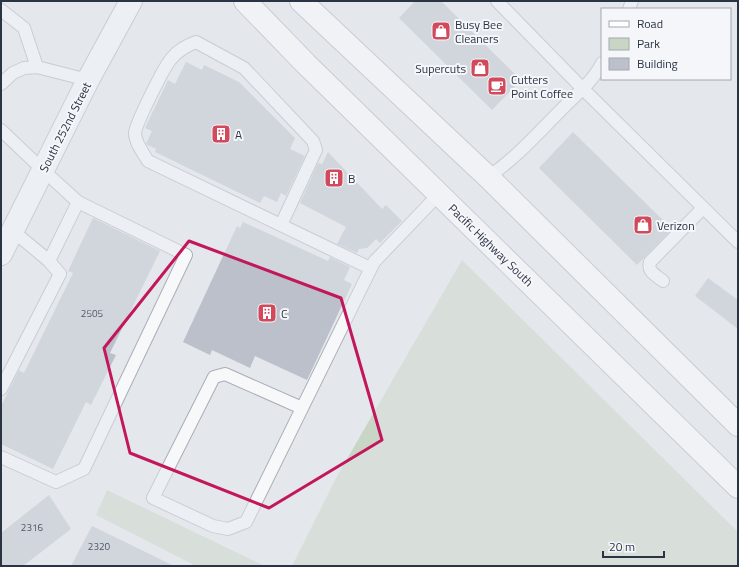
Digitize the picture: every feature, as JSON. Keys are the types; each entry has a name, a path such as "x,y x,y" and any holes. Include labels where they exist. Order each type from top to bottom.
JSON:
{"main road":[{"name":"Pacific Highway South","path":"245,1 306,64 738,487"},
{"path":"301,1 488,177 738,425"}],"street":[{"name":"South 252nd Street","path":"1,254 88,80 131,1"}],"lane":[{"path":"497,1 582,88 738,242"},
{"path":"1,10 24,28 37,67"},
{"path":"281,224 316,150 313,141 244,68 196,42 183,47 170,60 138,121 135,134 141,149 148,160 370,268"},
{"path":"488,177 504,166 597,73 601,65"},
{"path":"1,84 13,73 24,68 37,67 88,80"},
{"path":"1,130 78,202 186,255 84,470 56,482 1,457"},
{"path":"302,408 225,374 214,377 152,498 213,526 228,529 246,522 302,408 370,268 439,194"},
{"path":"49,261 78,202"},
{"path":"663,281 650,271 650,262 703,208"},
{"path":"1,389 60,274 49,261 13,231"}],"highlighted area":[{"path":"189,241 341,298 382,440 269,508 130,453 104,348"}],"green space":[{"path":"462,260 738,532 738,566 292,566 336,478"},
{"path":"107,490 265,566 196,566 96,515"}],"building":[{"path":"415,1 441,1 521,80 492,110 399,18"},
{"name":"A","path":"186,62 202,70 204,65 239,82 295,138 290,149 305,156 286,196 281,193 277,202 264,196 260,203 155,152 156,149 146,144 152,131 145,128 168,80 175,84"},
{"path":"573,132 672,229 637,265 539,168"},
{"name":"B","path":"328,152 382,209 386,205 402,221 380,243 376,239 367,248 359,249 357,253 337,244 346,227 300,203 318,163 322,164"},
{"path":"93,218 160,251 110,353 116,355 91,405 86,402 53,469 1,444 1,406 19,370 24,373 73,273 68,271"},
{"name":"C","path":"243,222 328,261 330,257 350,267 344,280 352,284 307,380 255,356 250,368 212,350 210,355 183,342 237,226 240,228"},
{"path":"708,278 738,300 738,329 695,296"},
{"path":"49,495 71,529 23,566 1,566 1,533"},
{"path":"92,526 125,542 174,566 71,566"}],"place":[{"name":"Busy Bee Cleaners","path":"441,31"},
{"name":"Supercuts","path":"480,68"},
{"name":"Cutters Point Coffee","path":"497,86"},
{"name":"A","path":"221,134"},
{"name":"B","path":"334,178"},
{"name":"Verizon","path":"643,225"},
{"name":"C","path":"267,313"}]}
